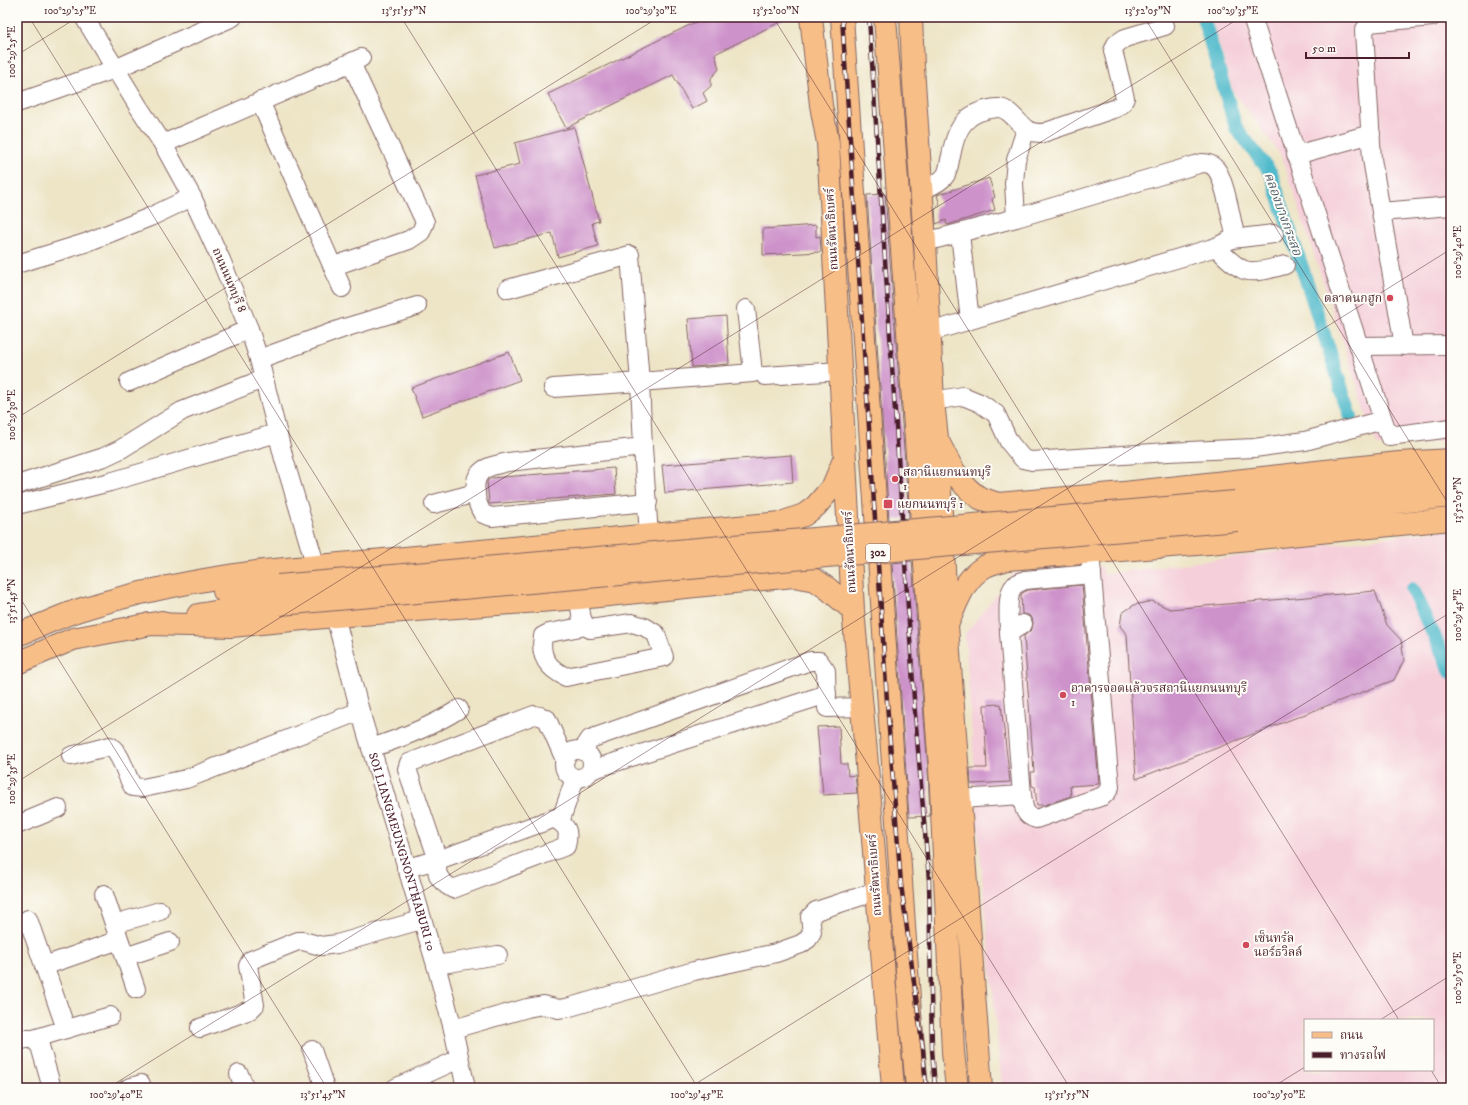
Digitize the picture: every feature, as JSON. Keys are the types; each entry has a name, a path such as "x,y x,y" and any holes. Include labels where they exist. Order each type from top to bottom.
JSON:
{"main road":[{"name":"ถนนรัตนาธิเบศร์","path":"811,17 821,105 828,143 853,610 893,1088"},
{"path":"828,17 830,64 828,143"},
{"name":"ถนนรัตนาธิเบศร์","path":"842,17 909,1005 917,1088"},
{"path":"885,17 940,768 953,1052 957,1088"},
{"path":"901,17 902,31 913,67"},
{"path":"911,17 947,625 981,1088"},
{"path":"936,438 955,474 966,488 981,498 998,504 1124,493 1399,463 1451,460"},
{"path":"17,635 78,611 133,596 215,577 781,523 804,515 816,506 833,486 844,458"},
{"path":"1236,511 1451,478"},
{"path":"133,596 236,590 279,595 1236,511 1451,496"},
{"path":"998,504 989,514 981,528 983,541 988,551 1008,559"},
{"path":"947,625 963,588 972,576 985,566 1008,559 1208,543 1451,519"},
{"path":"781,523 800,526 810,538 813,549 810,562 802,571 794,576"},
{"path":"149,624 231,626 335,616 579,598 794,576 815,580 853,610"},
{"path":"17,663 73,639 242,607 279,595"}],"street":[{"name":"ถนนนนทบุรี 8","path":"84,17 163,144 192,197 221,260 249,329 259,359 277,433 316,567"},
{"path":"17,103 116,69 232,17"},
{"path":"1252,17 1389,436 1451,428"},
{"path":"1404,346 1372,159 1364,31 1369,23 1432,17"},
{"path":"922,190 945,177 948,171 954,140 961,124 975,113 999,108 1010,113 1026,129 1033,132 1043,133 1116,108 1122,104 1125,98 1113,51 1116,44 1125,38 1165,26"},
{"path":"163,144 356,60 425,222 421,232 409,240 334,266"},
{"path":"260,101 334,266 342,288"},
{"path":"1016,218 1014,183 1016,160 1026,129"},
{"path":"1296,155 1370,134"},
{"path":"925,242 960,234 1202,163 1209,164 1216,168 1221,178 1235,234 1232,239"},
{"path":"17,264 85,243 150,217 192,197"},
{"path":"1381,212 1451,206"},
{"path":"960,234 970,320"},
{"path":"930,332 1216,247 1232,239 1274,234"},
{"path":"1216,247 1234,264 1244,270 1262,271 1285,266"},
{"path":"508,289 630,255 650,536"},
{"path":"259,359 344,328 417,306"},
{"path":"553,388 753,373 746,308"},
{"path":"129,382 249,329"},
{"path":"1359,346 1451,345"},
{"path":"765,376 840,371"},
{"path":"17,486 104,457 121,449 182,411 263,379"},
{"path":"933,401 963,396 980,403 996,414 1009,442 1023,459 1032,461 1254,448 1305,441 1383,420"},
{"path":"17,505 118,479 277,433"},
{"path":"643,447 508,462 490,467 481,472 476,482 476,493 478,507 483,514 492,517 648,502"},
{"path":"434,504 476,493"},
{"path":"1090,552 1092,574 1110,787 1108,792 1103,796 1036,819 1030,817 1024,810 1022,796 1023,774 1016,628 1010,595 1013,587 1018,582 1025,580 1092,574"},
{"path":"579,598 582,622 590,629 632,624 645,628 656,634 664,657 566,677 553,670 546,662 541,643 542,636 549,633 586,626"},
{"name":"SOI LIANGMEUNGNONTHABURI 10","path":"335,616 360,711 436,965 453,1029 466,1088"},
{"path":"582,751 590,739 810,661 819,661 826,671 827,708 862,707"},
{"path":"406,868 438,860 555,818 565,825 569,836 566,846 452,889 442,883 436,870 438,860 407,769 409,763 534,715 547,719 565,760 564,764 567,773 575,778 584,777 591,770 827,694"},
{"path":"371,748 424,728 459,709"},
{"path":"71,756 110,746 116,750 128,779 133,786 143,788 186,779 360,711"},
{"path":"565,760 570,753 574,751 582,751 586,753 592,761 591,770"},
{"path":"560,822 575,778"},
{"path":"960,799 1022,796"},
{"path":"17,825 58,808"},
{"path":"453,1029 527,1008 543,1005 559,1009 570,1007 694,971 776,953 801,944 808,939 812,932 810,918 816,910 877,891"},
{"path":"104,894 136,989"},
{"path":"44,966 160,911"},
{"path":"28,919 66,1029"},
{"path":"200,1028 253,1008 254,1005 248,966 251,960 298,941 321,946 337,944 422,920"},
{"path":"125,957 170,942"},
{"path":"436,965 498,954"},
{"path":"25,1041 110,1016"},
{"path":"25,1041 40,1046 52,1088"},
{"path":"312,1050 325,1088"},
{"path":"395,1088 459,1059"}],"shaded area":[{"name":"ตลาดนกฮูก","path":"1211,17 1451,17 1451,440 1377,446 1282,157 1233,91"},
{"path":"1451,529 1451,1088 1002,1088 980,853 965,634 1013,574 1102,566 1104,574"}],"building":[{"path":"706,17 790,17 715,54 719,69 711,78 711,86 703,93 707,101 692,109 673,75 566,128 548,94"},
{"path":"574,127 599,221 592,223 598,246 558,257 552,233 495,248 475,175 520,164 515,143"},
{"path":"989,178 995,197 992,199 995,210 947,225 946,220 936,224 935,208 940,205 937,195"},
{"path":"885,194 909,518 889,520 867,195"},
{"path":"816,225 816,237 820,236 821,252 763,255 763,229"},
{"path":"726,316 729,364 692,367 688,319"},
{"path":"509,352 520,380 422,416 411,388"},
{"path":"791,455 793,482 665,493 662,465"},
{"path":"614,468 616,494 489,503 487,481 491,478"},
{"path":"912,561 928,769 930,816 909,817 892,563"},
{"name":"อาคารจอดแล้วจรสถานีแยกนนทบุรี 1","path":"1082,585 1099,784 1070,786 1071,796 1045,805 1037,805 1035,787 1032,786 1031,772 1034,772 1024,636 1032,629 1033,623 1032,618 1028,615 1022,614 1021,596 1022,593 1028,590"},
{"path":"1375,591 1387,625 1401,640 1404,660 1394,680 1136,779 1127,635 1120,626 1122,613 1134,605 1152,601 1170,609"},
{"path":"1001,704 1010,782 971,784 970,768 987,768 984,705"},
{"path":"839,726 841,764 847,764 848,776 855,775 857,793 823,795 817,727"}],"waterway":[{"name":"คลองบางกระสอ","path":"1203,17 1236,128 1271,173 1351,417"},
{"name":"คลองบางกระสอ","path":"1412,589 1451,672"}],"railway":[{"path":"842,17 888,716 901,884 923,1050 926,1088"},
{"path":"869,17 915,714 929,880 932,1049 935,1088"}],"place":[{"name":"ตลาดนกฮูก","path":"1390,298"},
{"name":"สถานีแยกนนทบุรี 1","path":"895,479"},
{"name":"แยกนนทบุรี 1","path":"888,504"},
{"name":"อาคารจอดแล้วจรสถานีแยกนนทบุรี 1","path":"1063,695"},
{"name":"เซ็นทรัล นอร์ธวิลล์","path":"1246,945"}]}
